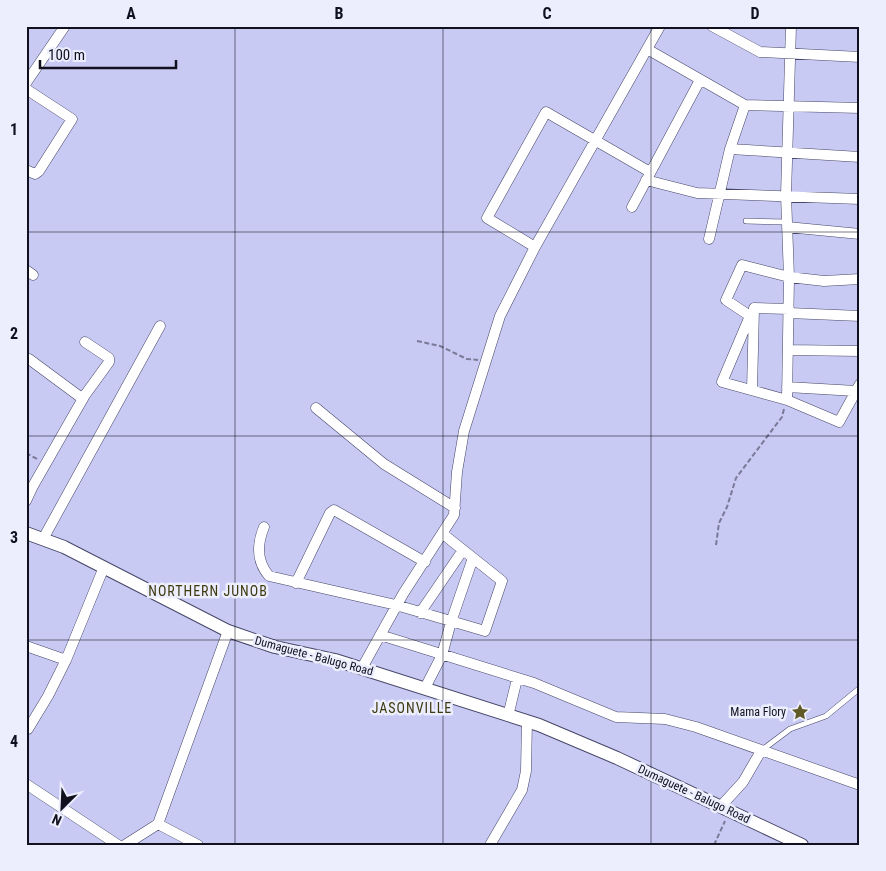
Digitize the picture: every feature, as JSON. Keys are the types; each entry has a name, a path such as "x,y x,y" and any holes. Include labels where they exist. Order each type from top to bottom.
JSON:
{"street":[{"path":"26,83 65,26"},
{"path":"362,668 396,605 454,515 457,472 464,431 500,316 535,247 660,26"},
{"path":"712,26 760,52 860,57"},
{"path":"787,400 790,277 786,154 791,26"},
{"path":"647,49 745,105 860,108"},
{"path":"632,207 700,80"},
{"path":"26,89 72,119 40,171 35,174 26,170"},
{"path":"709,238 730,149 745,105"},
{"path":"535,247 487,218 546,112 596,140 648,176 697,193 786,195 860,200"},
{"path":"730,149 786,154 860,157"},
{"path":"787,225 860,234"},
{"path":"752,317 726,300 742,264 790,277 824,281 860,279"},
{"path":"787,387 858,387 839,422 787,400 722,382 752,317 754,308 860,316"},
{"path":"752,317 752,390"},
{"path":"44,539 160,326"},
{"path":"26,501 83,399 109,358 85,342"},
{"path":"788,350 860,351"},
{"path":"29,359 83,399"},
{"path":"316,408 384,464 455,508"},
{"path":"296,583 330,513 334,510 425,562"},
{"path":"264,527 257,543 257,550 269,576 396,605 485,631 489,624 502,581 443,534"},
{"name":"Dumaguete - Balugo Road","path":"26,532 104,567 228,631 275,647 336,660 526,721 617,758 802,845"},
{"path":"420,613 464,550"},
{"path":"425,688 442,655 473,558"},
{"path":"26,727 28,728 48,696 66,660 104,567"},
{"path":"125,845 158,824 228,631"},
{"path":"380,635 534,683 616,717 665,719 681,723 725,736 761,751 860,785"},
{"path":"26,646 66,660"},
{"path":"508,716 517,679"},
{"path":"490,845 522,790 526,771 526,721"},
{"path":"726,808 761,751"},
{"path":"26,784 118,845"},
{"path":"158,824 198,845"}],"lane":[{"path":"746,221 787,225"},
{"path":"761,751 790,728 826,716 860,688"}],"path":[{"path":"417,341 440,346 467,359 485,361"},
{"path":"716,545 719,523 736,478 782,417 787,400"},
{"path":"26,453 46,463"},
{"path":"714,845 726,808"}],"place":[{"name":"Mama Flory","path":"800,712"}],"district":[{"name":"NORTHERN JUNOB","path":"208,591"},
{"name":"JASONVILLE","path":"412,708"}]}
